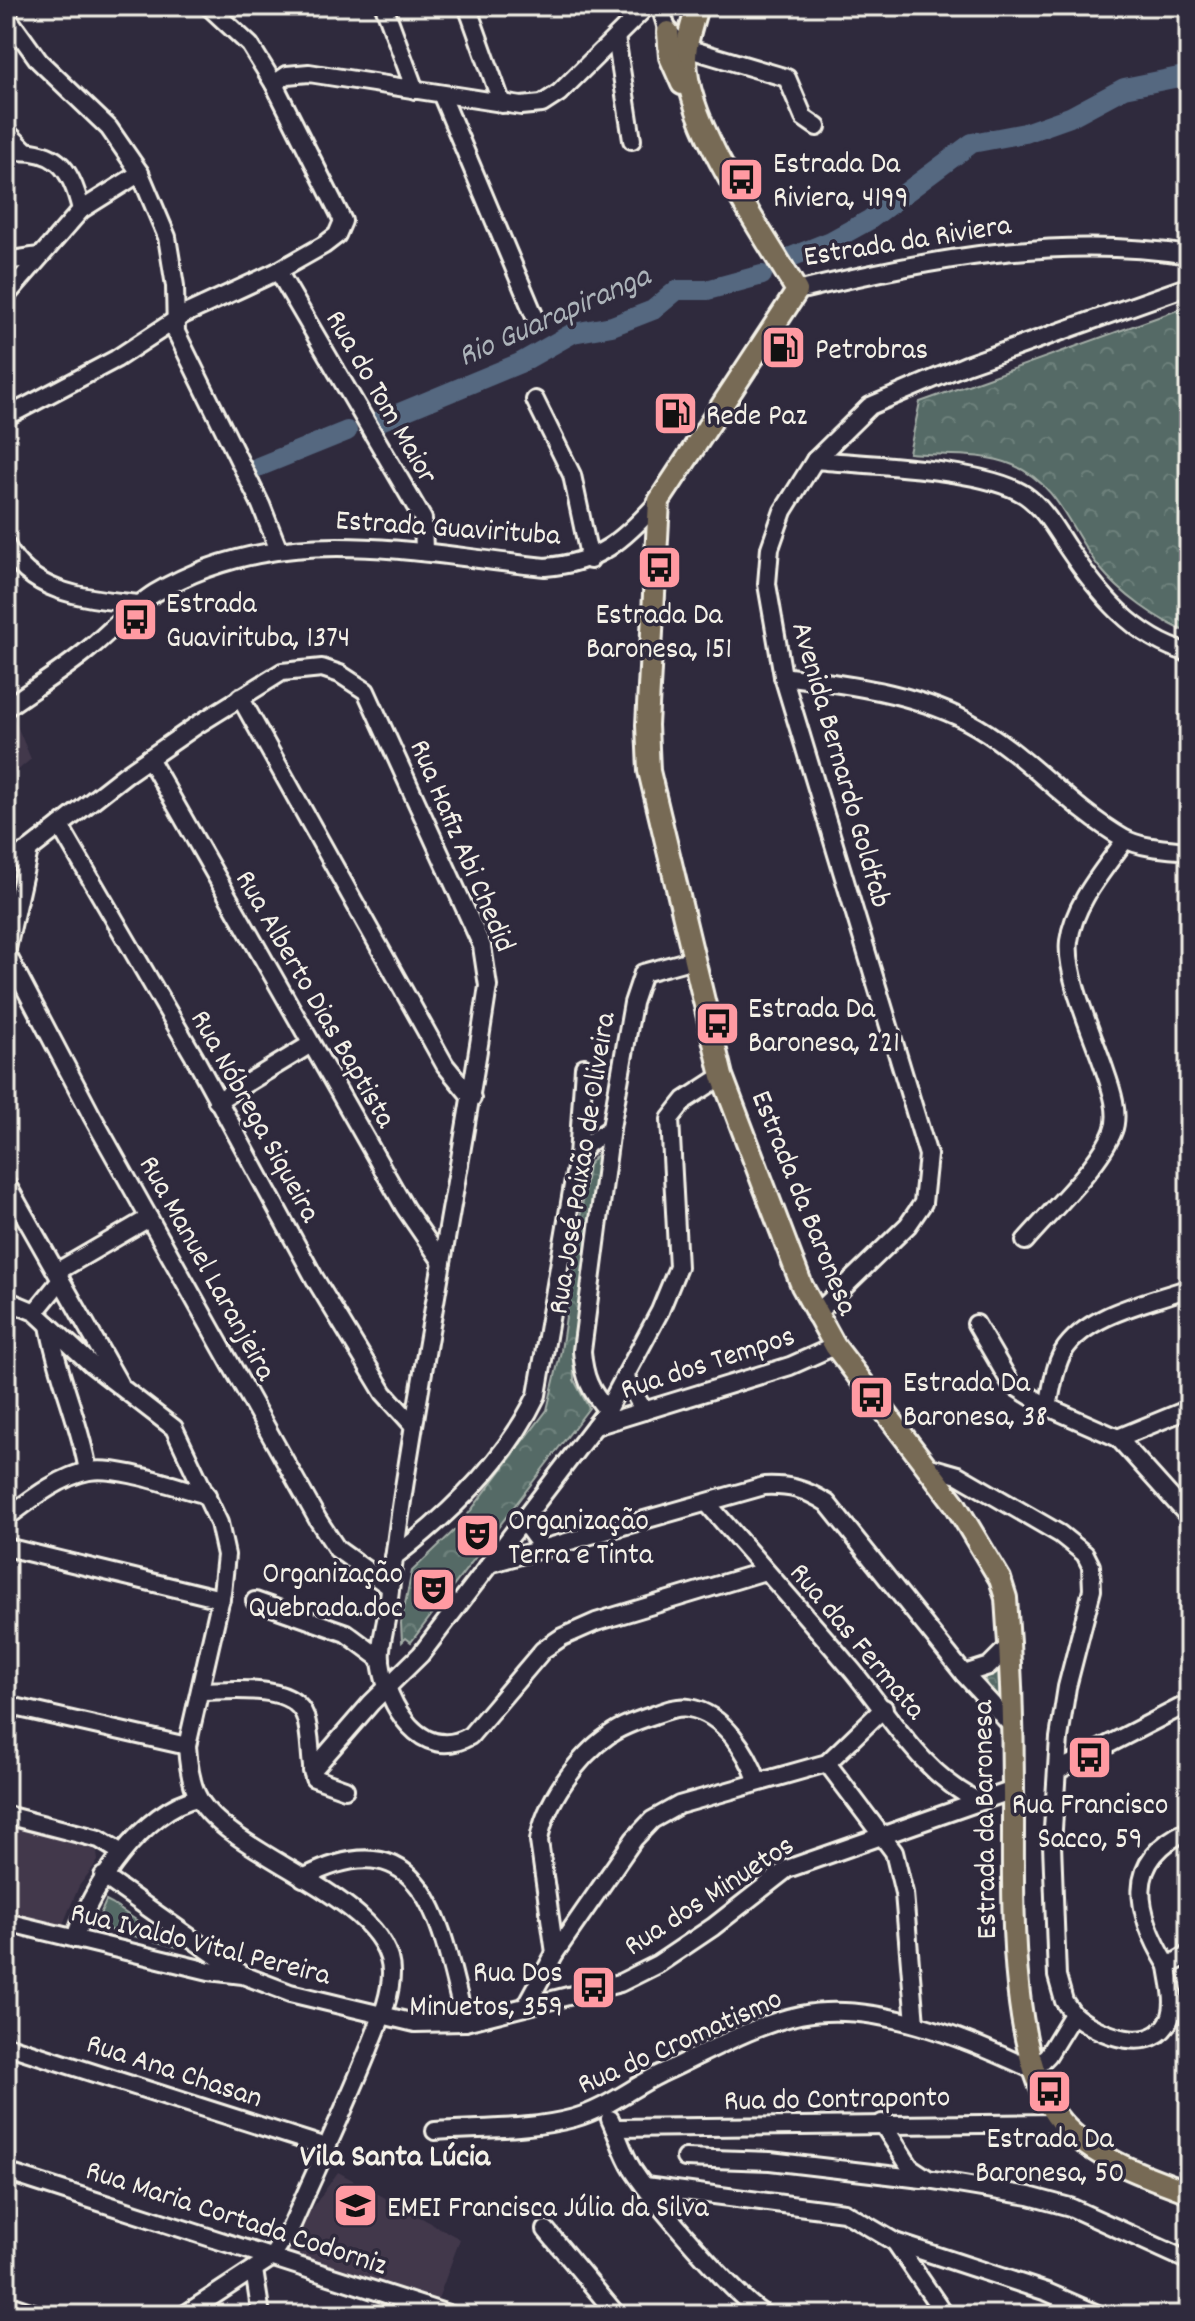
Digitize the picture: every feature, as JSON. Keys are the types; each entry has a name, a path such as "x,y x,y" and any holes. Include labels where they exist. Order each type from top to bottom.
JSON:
{"main road":[{"path":"696,104 697,6"},
{"path":"697,47 711,6"},
{"name":"Estrada da Riviera","path":"668,32 667,45 674,69 696,104 726,170 797,291"},
{"name":"Estrada Guavirituba","path":"659,501 797,291"},
{"name":"Estrada da Baronesa","path":"659,501 647,746 649,771 722,1076 815,1315 835,1346 930,1467 1000,1579 1006,1598 1012,1726 1013,1936 1033,2070 1062,2123 1108,2158 1189,2192"}],"street":[{"path":"6,417 116,359 174,321 278,271 337,235 343,221 274,84 250,45 208,6"},
{"path":"384,6 415,90"},
{"path":"467,6 502,104"},
{"path":"274,84 287,75 309,73 502,104 542,104 559,93 616,37 656,8"},
{"path":"656,8 697,47"},
{"path":"656,8 668,32 697,47 787,78 804,118 817,127"},
{"path":"6,15 39,61 109,128 140,173 167,237 175,286 174,321 187,356 261,505 278,548"},
{"path":"616,37 632,140"},
{"path":"442,96 537,322"},
{"path":"6,131 25,150"},
{"path":"6,152 25,150 45,154 64,166 72,178 81,210"},
{"path":"6,296 81,210 140,173"},
{"name":"Estrada da Riviera","path":"797,291 894,268 1005,252 1112,246 1189,255"},
{"path":"6,261 39,256"},
{"name":"Rua do Tom Maior","path":"278,271 423,519 424,552"},
{"name":"Avenida Bernardo Goldfab","path":"815,1315 908,1225 923,1203 928,1155 783,676 767,584 770,548 783,511 815,460 870,406 896,392 1065,328 1189,286"},
{"path":"535,400 572,475 590,560"},
{"path":"815,460 966,477 994,482 1025,495 1044,513 1083,571 1122,616 1147,637 1189,653"},
{"name":"Estrada Guavirituba","path":"6,708 86,651 138,604 185,578 278,548 390,548 545,567 590,560 621,540 659,501"},
{"path":"6,545 12,572 77,597 138,604"},
{"name":"Rua Hafiz Abi Chedid","path":"6,861 29,850 149,758 282,672 302,667 340,674 366,691 372,701 482,946 488,986 472,1098 413,1425 394,1557 381,1659 387,1689"},
{"path":"783,676 882,693 927,704 966,720 1125,840 1189,851"},
{"path":"240,697 445,1065 472,1098"},
{"name":"Rua Alberto Dias Baptista","path":"149,758 420,1234 442,1262"},
{"name":"Rua Nóbrega Siqueira","path":"60,826 315,1279 384,1393 413,1425"},
{"path":"1025,1241 1103,1150 1114,1129 1112,1089 1073,973 1069,943 1076,915 1125,840"},
{"path":"6,952 29,850"},
{"name":"Rua Manuel Laranjeira","path":"6,952 149,1218 337,1549 390,1587"},
{"name":"Rua José Paixão de Oliveira","path":"607,1410 591,1393 584,1375 582,1351 611,1128 637,982 653,968 694,959"},
{"path":"217,1101 311,1044"},
{"path":"394,1557 446,1515 518,1429 537,1395 578,1156 584,1067"},
{"path":"312,1771 421,1654 607,1410 660,1311 678,1267 670,1119 685,1100 722,1076"},
{"path":"578,1156 588,1144 611,1128"},
{"path":"6,1183 122,1387"},
{"path":"35,1312 60,1275 149,1218"},
{"path":"1048,1407 1062,1353 1077,1336 1101,1320 1189,1288"},
{"path":"6,1300 35,1312 174,1428 207,1495 225,1541 221,1599 187,1746 188,1764 198,1798 209,1812 368,1925 387,1951 391,1975 382,2015 291,2227 271,2258 184,2315"},
{"path":"976,1324 1011,1384 1048,1407 1118,1438 1189,1517"},
{"path":"49,1325 54,1358 82,1436 88,1471"},
{"name":"Rua dos Tempos","path":"595,1426 790,1366 835,1346"},
{"path":"625,1377 644,1411"},
{"path":"1118,1438 1189,1409"},
{"path":"930,1467 958,1475 1060,1534 1085,1554 1091,1566 1092,1590 1067,1687 1052,1844 1057,1976 1064,2001 1087,2026 1118,2038 1145,2040 1162,2031 1170,2018 1173,2001 1168,1966 1146,1930 1139,1897 1148,1867 1157,1853 1174,1836 1189,1830"},
{"path":"6,1518 44,1491 88,1471 126,1475 207,1495"},
{"path":"489,1564 764,1486 786,1485 805,1489 827,1503 964,1674 1012,1726"},
{"name":"Rua das Fermata","path":"707,1503 884,1708 933,1772 952,1788 978,1801"},
{"path":"523,1521 544,1550"},
{"path":"6,1547 221,1599"},
{"path":"387,1689 400,1714 419,1735 430,1742 458,1743 470,1736 543,1650 562,1637 596,1622 765,1571"},
{"path":"255,1601 346,1633 381,1659"},
{"path":"964,1674 989,1666 1010,1645"},
{"path":"200,1691 252,1692 285,1697 295,1702 305,1717 312,1771 319,1782 345,1789"},
{"path":"1059,1770 1189,1703"},
{"path":"6,1705 187,1746"},
{"path":"555,1953 539,1841 547,1807 609,1735 676,1707 702,1711 715,1719 748,1756 758,1782"},
{"path":"526,2006 555,1953 634,1839 652,1820 679,1805 827,1763 884,1708"},
{"path":"827,1763 894,1852 904,1893 915,2023"},
{"name":"Rua dos Minuetos","path":"382,2015 431,2025 465,2022 572,1998 620,1983 658,1964 702,1934 787,1869 1013,1790"},
{"path":"75,1939 86,1906 103,1876 122,1853 170,1810 198,1798"},
{"path":"6,1815 99,1839 122,1853"},
{"path":"303,1878 334,1864 364,1859 405,1872 425,1890 437,1913 465,2022"},
{"path":"103,1876 243,1975"},
{"name":"Rua Ivaldo Vital Pereira","path":"6,1922 209,1971 243,1975 290,1993 382,2015"},
{"path":"1168,1966 1189,1954"},
{"name":"Rua do Cromatismo","path":"435,2131 540,2124 573,2118 604,2107 636,2085 800,2015 832,2013 915,2023 988,2049 1033,2070"},
{"path":"1033,2070 1048,2055 1073,2014"},
{"name":"Rua Ana Chasan","path":"6,2045 326,2147"},
{"path":"604,2107 622,2151 645,2186 740,2295 765,2315"},
{"path":"882,2123 910,2167 928,2179"},
{"name":"Rua do Contraponto","path":"614,2128 1062,2123"},
{"path":"685,2158 770,2161 928,2179 1061,2204 1189,2261"},
{"name":"Rua Maria Cortada Codorniz","path":"6,2172 451,2315"},
{"path":"645,2186 844,2212 895,2242 1066,2299 1100,2315"},
{"path":"546,2230 617,2315"},
{"path":"895,2242 945,2315"},
{"path":"254,2270 261,2315"},
{"path":"1066,2299 1077,2315"},
{"path":"6,2304 39,2315"}],"shaded area":[{"path":"14,719 31,759 9,778 6,773 6,726"},
{"path":"6,1825 90,1847 97,1852 98,1861 79,1886 61,1929 6,1914"},
{"name":"EMEI Francisca Júlia da Silva","path":"338,2172 460,2239 438,2299 284,2255 289,2241"}],"green space":[{"path":"1189,306 1189,633 1140,605 1118,587 1099,567 1053,497 1029,474 1013,465 988,458 909,453 920,402"},
{"path":"598,1153 591,1241 573,1343 574,1380 589,1408 411,1642 406,1638 402,1642 401,1623 412,1571 459,1526 547,1410 561,1351 588,1165"},
{"path":"1004,1666 1003,1712 981,1672"},
{"path":"106,1901 112,1904 177,1947 95,1926"}],"waterway":[{"name":"Rio Guarapiranga","path":"791,257 831,241 869,220 972,143 1025,133 1070,117 1124,88 1189,75"},
{"name":"Rio Guarapiranga","path":"373,424 520,363 573,333 612,326 653,310 677,290 707,290 762,275"},
{"name":"Rio Guarapiranga","path":"258,467 347,431"}],"place":[{"name":"Estrada Da Riviera, 4199","path":"742,179"},
{"name":"Petrobras","path":"784,348"},
{"name":"Rede Paz","path":"675,414"},
{"name":"Estrada Da Baronesa, 151","path":"659,567"},
{"name":"Estrada Guavirituba, 1374","path":"135,619"},
{"name":"Estrada Da Baronesa, 221","path":"717,1024"},
{"name":"Estrada Da Baronesa, 38","path":"872,1398"},
{"name":"Organização Terra e Tinta","path":"477,1536"},
{"name":"Organização Quebrada.doc","path":"434,1589"},
{"name":"Rua Francisco Sacco, 59","path":"1090,1757"},
{"name":"Rua Dos Minuetos, 359","path":"594,1988"},
{"name":"Estrada Da Baronesa, 50","path":"1050,2091"},
{"name":"EMEI Francisca Júlia da Silva","path":"356,2206"}],"district":[{"name":"Vila Santa Lúcia","path":"395,2154"}]}
